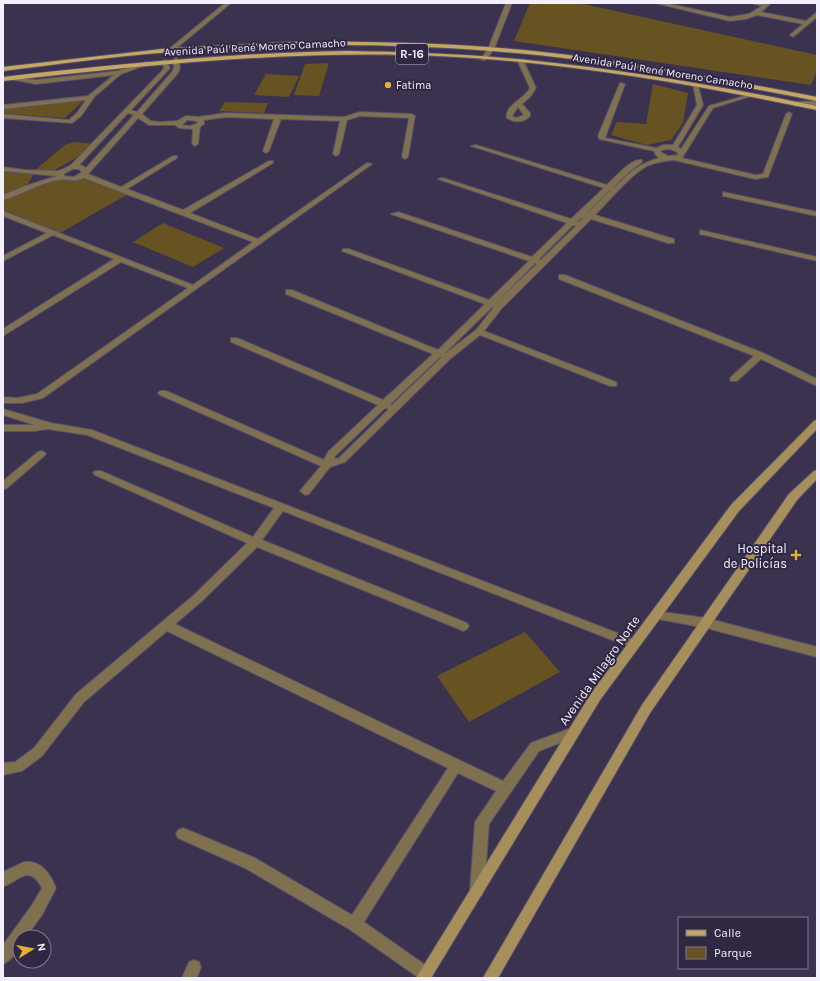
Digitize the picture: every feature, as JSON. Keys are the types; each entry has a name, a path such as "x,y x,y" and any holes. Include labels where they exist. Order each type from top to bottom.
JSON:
{"main road":[{"name":"Avenida Paúl René Moreno Camacho","path":"3,69 170,50 343,44 491,49 598,60 699,76 817,99"},
{"name":"Avenida Paúl René Moreno Camacho","path":"3,79 164,61 281,54 350,53 430,55 591,67 817,108"},
{"name":"Avenida Milagro Norte","path":"425,976 596,696 735,508 817,423"},
{"path":"490,978 646,709 793,497 817,473"}],"street":[{"path":"170,50 228,3"},
{"path":"484,59 491,49 509,3"},
{"path":"658,3 730,19 742,19 757,12 766,4"},
{"path":"753,3 766,4"},
{"path":"757,12 807,23"},
{"path":"793,35 817,14"},
{"path":"3,169 60,175 74,179 85,173 175,73 177,68 176,60"},
{"path":"73,167 164,72 166,68 164,61"},
{"path":"519,104 531,94 533,88 521,62"},
{"path":"11,78 36,82 97,76 119,73 148,63"},
{"path":"3,116 70,122 74,120 90,98 98,90 109,84 119,73"},
{"path":"97,76 98,90"},
{"path":"622,84 601,136 602,139 755,177 766,176 788,114"},
{"path":"675,147 700,105 695,85"},
{"path":"305,491 327,465 331,454 466,328 534,260 587,216 612,189 635,171 664,155 681,156 711,108 749,95"},
{"path":"3,107 90,98"},
{"path":"795,104 817,103"},
{"path":"127,111 138,114 149,123 160,124 178,123 186,118 198,119 226,115 344,119 360,114 412,116 405,157"},
{"path":"266,151 278,117"},
{"path":"178,123 179,126 184,128 197,126 201,124 201,121 198,119"},
{"path":"336,154 344,119"},
{"path":"195,144 197,126"},
{"path":"474,146 612,189"},
{"path":"664,155 662,147 675,147 682,153"},
{"path":"122,189 175,157"},
{"path":"184,212 271,162"},
{"path":"3,400 16,402 40,396 192,287 369,164"},
{"path":"3,198 27,186 60,175 62,170 73,167 81,167 85,173 122,189 258,241"},
{"path":"441,179 576,224"},
{"path":"726,194 817,214"},
{"path":"3,213 192,287"},
{"path":"395,214 542,263"},
{"path":"587,216 671,241"},
{"path":"163,393 327,465 342,460 447,357 478,332 499,306 542,263 576,224"},
{"path":"703,232 817,259"},
{"path":"3,260 52,233"},
{"path":"346,251 499,306"},
{"path":"3,333 120,259"},
{"path":"562,277 760,355 817,383"},
{"path":"289,292 447,357"},
{"path":"478,332 613,384"},
{"path":"234,340 394,408"},
{"path":"734,379 760,355"},
{"path":"3,412 50,426 89,432 634,644"},
{"path":"3,428 34,428 50,426"},
{"path":"3,486 41,454"},
{"path":"98,473 255,542 464,626"},
{"path":"3,769 18,767 38,752 80,698 167,626 198,598 255,542 281,506"},
{"path":"656,615 706,623 817,652"},
{"path":"167,626 506,789"},
{"path":"477,892 482,822 535,747 574,732"},
{"path":"354,924 456,766"},
{"path":"183,834 250,863 354,924 425,976"},
{"path":"3,880 24,867 37,869 44,876 49,888 37,910 3,957"}],"green space":[{"path":"530,3 579,3 817,55 817,71 811,85 514,41"},
{"path":"329,63 319,96 294,95 305,64"},
{"path":"266,74 299,76 289,97 254,95"},
{"path":"653,84 688,93 683,123 671,140 647,145 611,135 617,122 646,124"},
{"path":"83,101 65,118 3,113 3,109"},
{"path":"225,102 268,103 264,113 219,111"},
{"path":"74,142 95,144 87,152 51,172 34,171 65,145"},
{"path":"3,169 29,172 33,175 28,184 3,196"},
{"path":"84,176 130,193 60,233 3,210 3,200 30,187 52,180 74,179"},
{"path":"163,223 224,248 193,267 133,242"},
{"path":"525,632 560,672 469,722 437,676"}],"place":[{"name":"Fatima","path":"388,85"},
{"name":"Hospital de Policías","path":"796,555"}]}
